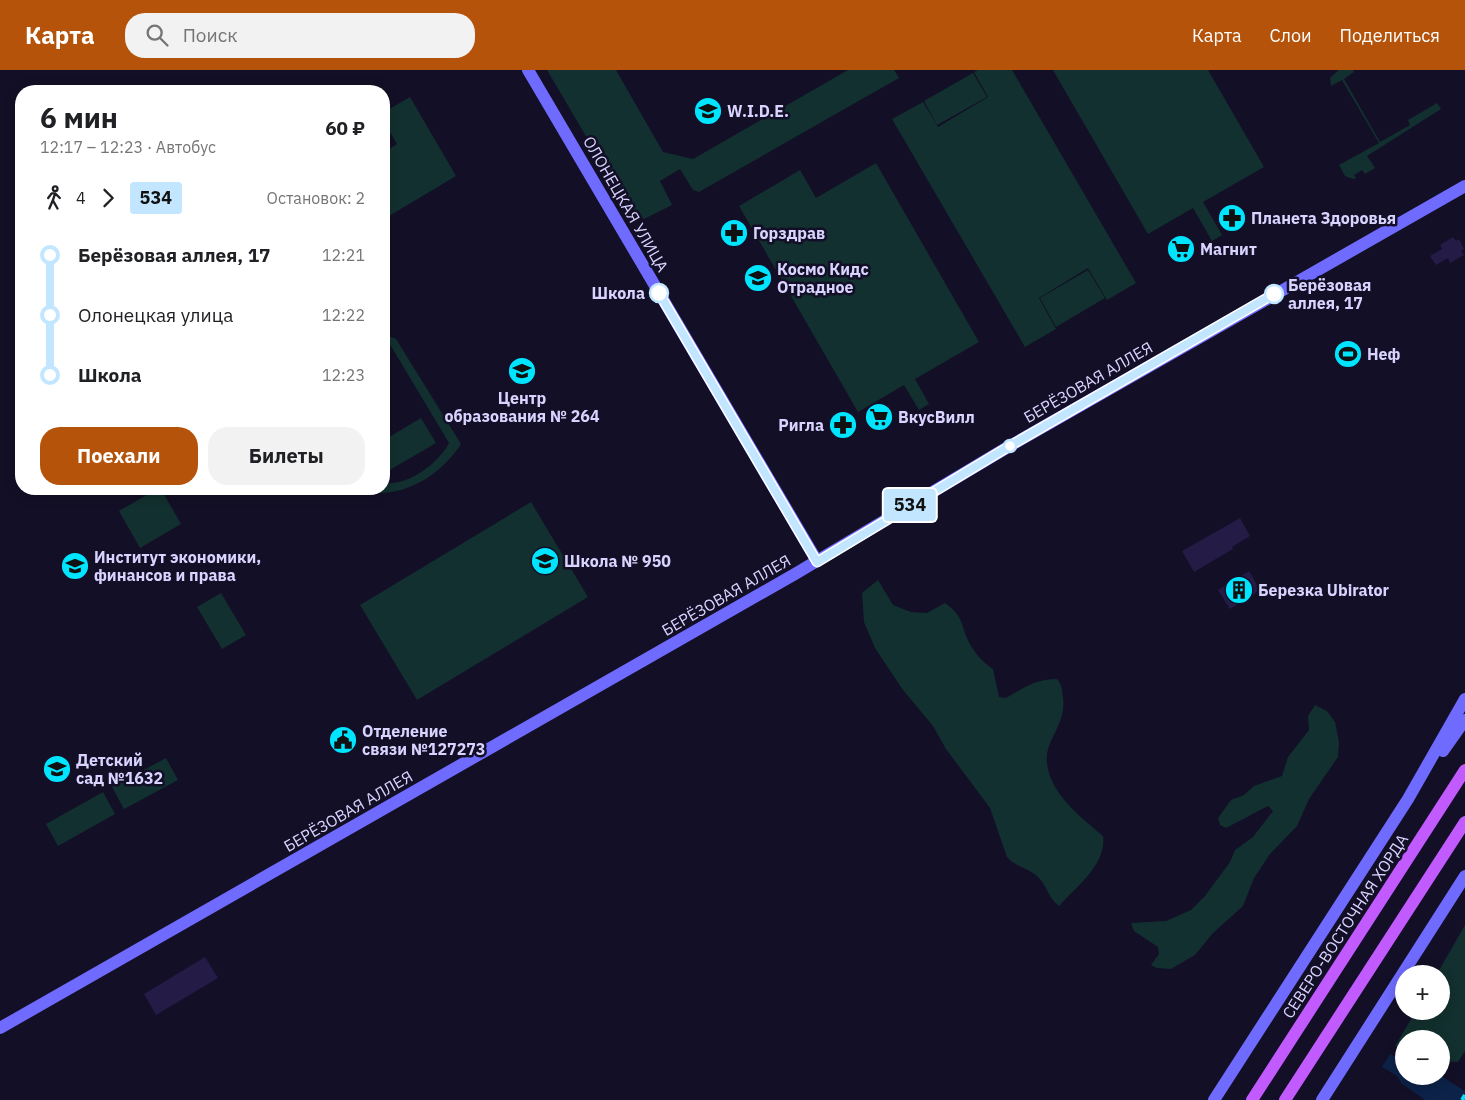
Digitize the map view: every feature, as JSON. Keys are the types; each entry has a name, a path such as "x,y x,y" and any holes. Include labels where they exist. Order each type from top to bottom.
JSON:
{"main road":[{"name":"ОЛОНЕЦКАЯ УЛИЦА","path":"528,70 817,562"},
{"name":"БЕРЁЗОВАЯ АЛЛЕЯ","path":"0,1028 817,562 1017,442 1465,186"},
{"path":"1214,1100 1408,799 1465,699"},
{"path":"1408,799 1465,720"},
{"name":"СЕВЕРО-ВОСТОЧНАЯ ХОРДА","path":"1252,1100 1465,770"},
{"path":"1285,1100 1465,822"},
{"path":"1322,1100 1465,876"}],"green space":[{"path":"547,70 616,70 663,152 693,159 848,70 894,70 899,78 699,192 693,190 680,169 660,181 672,205 644,219 630,211"},
{"path":"978,70 1012,70 1136,283 1107,300 1088,268 1039,298 1056,329 1025,347 892,119 923,102 938,127 988,97 974,72"},
{"path":"1053,70 1208,70 1264,167 1203,202 1222,235 1212,241 1193,208 1148,234"},
{"path":"1339,70 1353,70 1354,72 1344,79 1380,142 1410,125 1408,120 1437,103 1441,109 1367,156 1375,168 1365,174 1362,170 1354,175 1356,178 1353,179 1345,176 1339,165 1379,143 1342,80 1331,86 1330,78"},
{"path":"973,73 987,97 937,125 924,101"},
{"path":"410,97 456,176 390,215 390,148 397,144 390,132 390,109"},
{"path":"876,163 979,342 915,379 929,404 919,410 904,385 858,412 739,206 800,170 816,198"},
{"path":"1088,270 1105,298 1056,327 1040,298"},
{"path":"390,336 396,339 461,444 446,463 426,479 415,485 390,492 390,483 403,481 430,466 438,459 449,443 391,346"},
{"path":"421,418 436,443 390,470 390,436"},
{"path":"147,495 164,495 181,524 140,548 119,511"},
{"path":"531,502 588,597 417,700 360,605"},
{"path":"878,580 893,605 911,612 927,613 945,603 952,608 960,618 973,650 993,669 999,697 1006,698 1030,685 1049,679 1057,679 1060,683 1062,687 1062,716 1047,755 1049,774 1060,795 1085,821 1103,836 1103,846 1100,856 1089,874 1059,906 1052,899 1037,876 1013,863 1007,857 990,808 946,749 933,726 903,690 875,648 864,622 862,593"},
{"path":"221,593 246,635 222,649 197,607"},
{"path":"1315,705 1327,711 1335,722 1339,742 1338,757 1309,799 1297,826 1270,854 1254,878 1243,906 1213,933 1195,955 1171,969 1157,968 1151,965 1159,954 1158,947 1134,931 1131,923 1166,921 1191,910 1205,896 1230,862 1235,850 1253,837 1273,811 1268,806 1226,828 1220,825 1218,818 1231,800 1244,795 1254,786 1282,776 1288,757 1309,730 1308,716"},
{"path":"166,758 178,780 124,809 112,787"},
{"path":"103,792 115,814 58,846 46,824"},
{"path":"1465,925 1465,1051 1458,1062 1450,1062 1450,1030 1405,1030 1411,1020 1450,1020 1450,965 1442,965"}],"water":[{"path":"1390,1054 1395,1056 1395,1075 1382,1067"},
{"path":"1450,1082 1465,1091 1465,1100 1425,1100 1404,1085 1450,1085"}],"building":[{"path":"1453,237 1456,241 1459,239 1464,249 1461,251 1464,255 1450,263 1448,258 1436,265 1430,256 1442,249 1440,245"},
{"path":"1240,518 1250,536 1232,547 1233,549 1194,572 1182,551"},
{"name":"Березка Ubirator","path":"1249,571 1260,590 1230,609 1218,590"},
{"path":"205,957 218,978 156,1015 144,994"}],"railway":[{"path":"1462,1100 1465,1095"}],"bus line":[{"name":"534","path":"659,293 817,562 1008,447 1274,294"}],"place":[{"name":"W.I.D.E.","path":"708,111"},
{"name":"Планета Здоровья","path":"1232,218"},
{"name":"Горздрав","path":"734,233"},
{"name":"Магнит","path":"1181,249"},
{"name":"Космо Кидс Отрадное","path":"758,278"},
{"name":"Школа","path":"659,293"},
{"name":"Берёзовая аллея, 17","path":"1274,294"},
{"name":"Неф","path":"1348,354"},
{"name":"Центр образования № 264","path":"522,371"},
{"name":"ВкусВилл","path":"879,417"},
{"name":"Ригла","path":"843,425"},
{"name":"Школа № 950","path":"545,561"},
{"name":"Институт экономики, финансов и права","path":"75,566"},
{"name":"Березка Ubirator","path":"1239,590"},
{"name":"Отделение связи №127273","path":"343,740"},
{"name":"Детский сад №1632","path":"57,769"}]}
